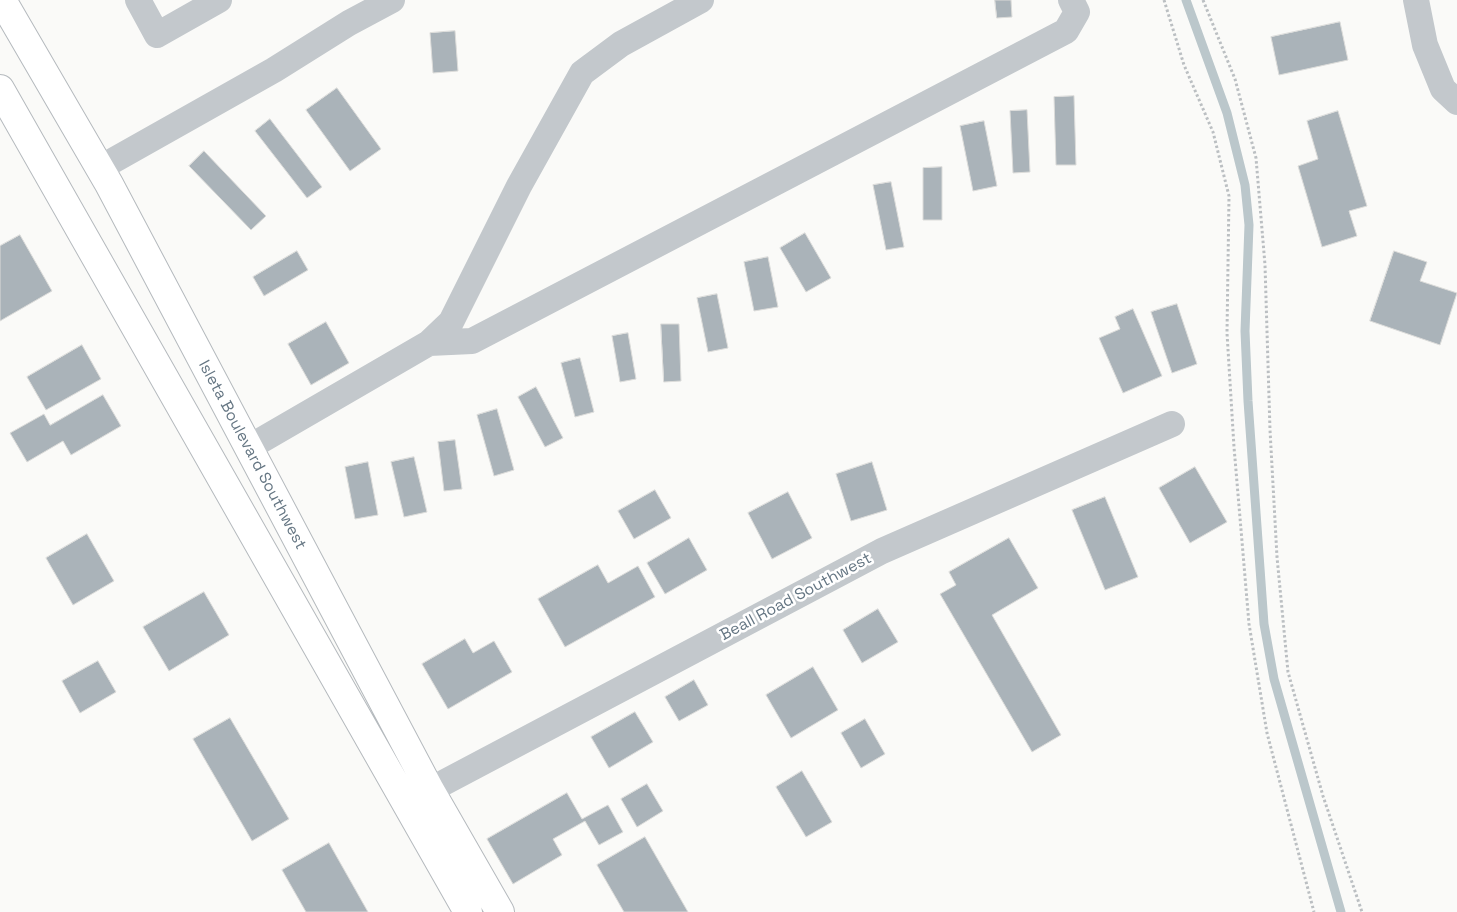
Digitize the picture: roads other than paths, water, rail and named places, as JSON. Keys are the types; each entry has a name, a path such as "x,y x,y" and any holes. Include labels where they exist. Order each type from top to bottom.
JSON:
{"main road":[{"name":"Isleta Boulevard Southwest","path":"2,0 100,168 430,790 500,912"},
{"name":"Isleta Boulevard Southwest","path":"0,89 468,912"}],"street":[{"path":"138,0 157,35 219,0"},
{"path":"248,448 429,343 451,322 518,186 582,72 622,44 701,0"},
{"path":"429,343 472,341 1066,31 1077,12 1072,0"},
{"path":"1416,0 1425,46 1443,89 1457,102"},
{"path":"100,168 274,70 377,3"},
{"name":"Beall Road Southwest","path":"430,790 882,551 1172,424"}],"waterway":[{"path":"1186,0 1227,113 1245,185 1249,225 1245,331 1248,401 1264,624 1274,679 1341,912"}]}
